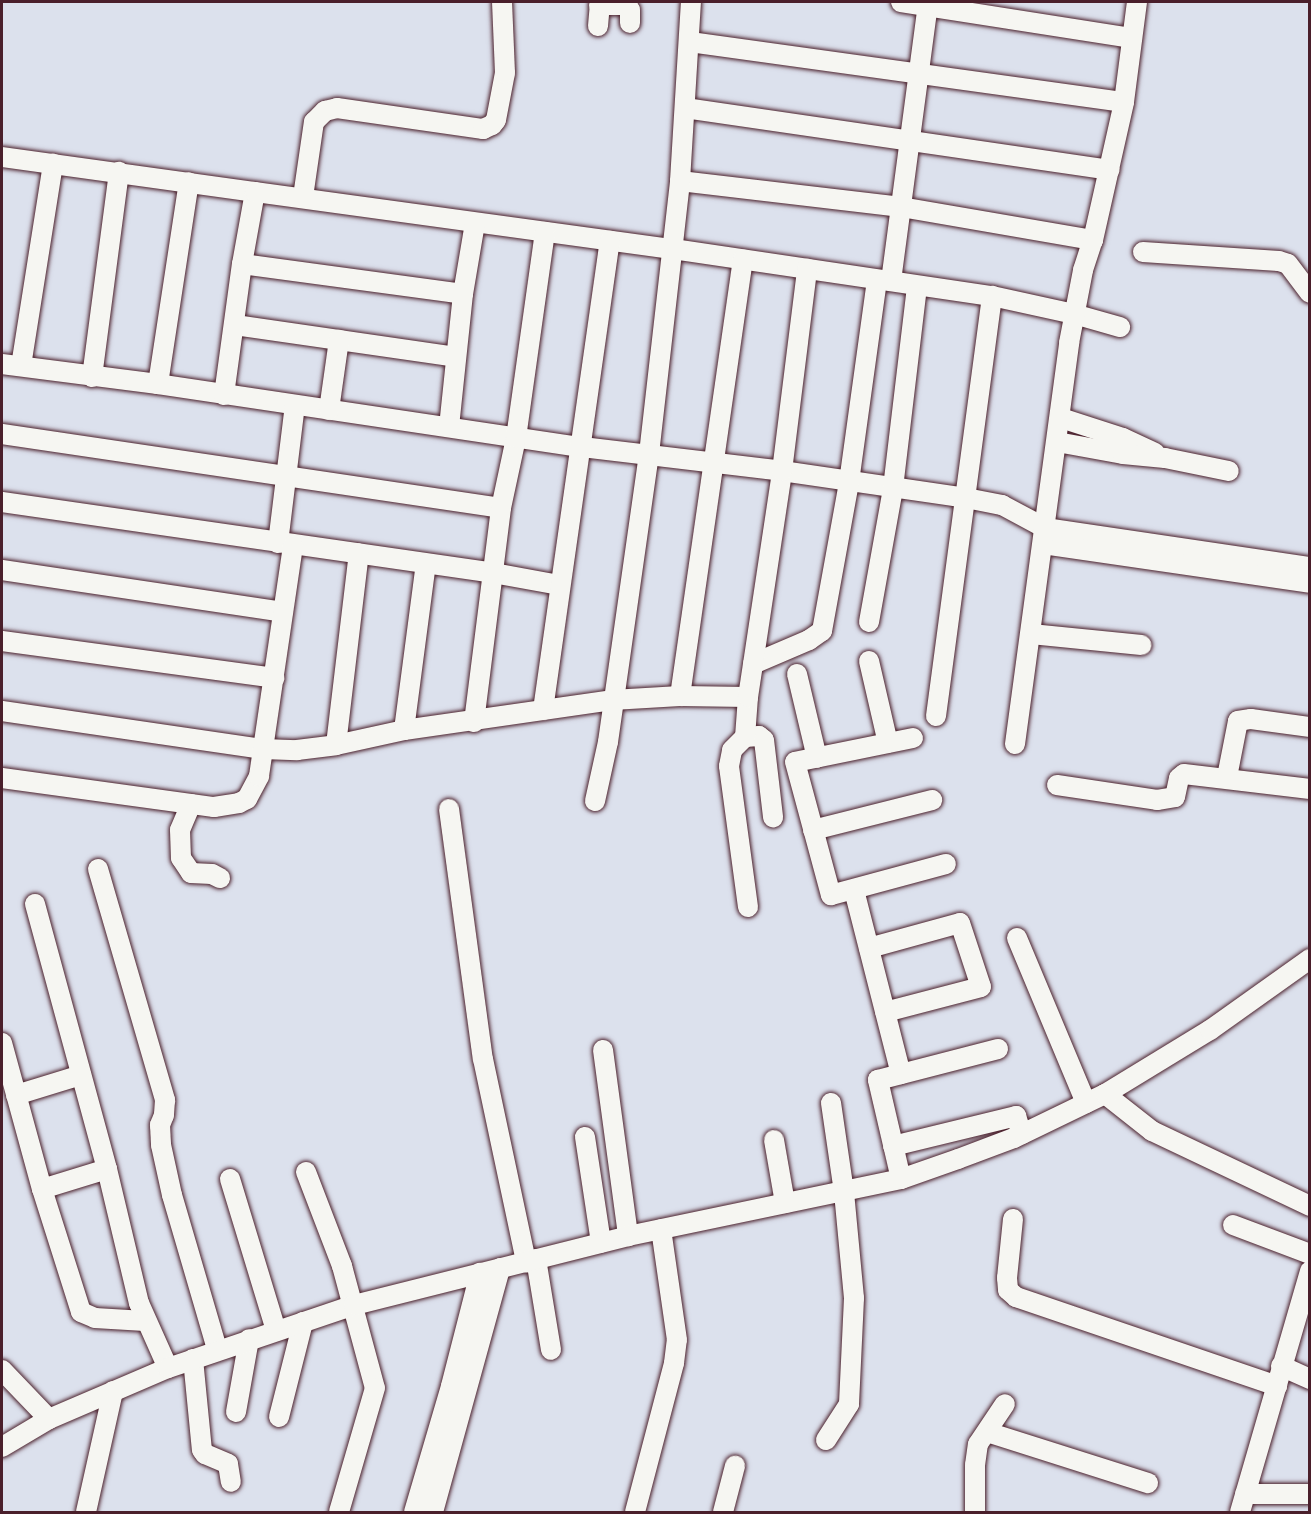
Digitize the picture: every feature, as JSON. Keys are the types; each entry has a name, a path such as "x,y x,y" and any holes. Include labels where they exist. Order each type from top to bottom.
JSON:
{"street":[{"path":"303,197 314,122 325,111 337,108 483,129 492,125 496,120 505,73 502,2"},
{"path":"595,801 606,751 649,454 680,182 692,2"},
{"path":"902,2 928,3 1132,38"},
{"path":"1015,744 1074,314 1124,102 1137,2"},
{"path":"598,26 599,3 626,5 630,10 630,23"},
{"path":"753,664 809,640 822,631 884,280 901,207 928,3"},
{"path":"690,42 1124,102"},
{"path":"685,108 1109,170"},
{"path":"2,158 303,197 992,296 1074,314 1120,327"},
{"path":"53,164 11,365 158,384 516,438 782,471 966,498 1002,506 1044,536 1300,574"},
{"path":"92,377 119,172"},
{"path":"158,384 189,182"},
{"path":"680,182 901,207 1093,240"},
{"path":"224,395 242,264 255,192"},
{"path":"449,427 463,294 475,223"},
{"path":"474,722 501,508 516,438 545,232"},
{"path":"543,710 559,585 582,447 610,241"},
{"path":"1143,252 1279,261 1288,264 1310,293"},
{"path":"680,696 742,260"},
{"path":"242,264 463,294"},
{"path":"748,907 729,766 732,750 745,737 748,697 782,471 807,269"},
{"path":"869,622 893,488 917,286"},
{"path":"936,716 992,296"},
{"path":"235,325 456,357"},
{"path":"330,410 339,340"},
{"path":"2,777 214,807 239,803 248,799 259,776 283,612 286,544 285,475 295,405"},
{"path":"1061,418 1123,438 1165,458"},
{"path":"2,434 501,508"},
{"path":"1057,442 1124,454 1165,458 1229,471"},
{"path":"2,502 493,573 559,585"},
{"path":"336,745 358,553"},
{"path":"404,730 426,564"},
{"path":"2,570 283,612"},
{"path":"1031,634 1141,645"},
{"path":"2,641 275,678"},
{"path":"869,661 888,743"},
{"path":"797,674 817,758"},
{"path":"2,711 263,749 297,750 336,745 404,730 474,722 612,700 680,696 748,697"},
{"path":"1227,777 1238,721 1251,719 1310,727"},
{"path":"745,737 759,736 764,740 773,817"},
{"path":"913,738 795,762 831,895 946,864"},
{"path":"1057,785 1139,798 1167,800 1175,797 1182,775 1227,777 1310,789"},
{"path":"813,830 933,800"},
{"path":"192,804 180,830 181,858 191,873 212,874 220,879"},
{"path":"449,809 483,1059 551,1350"},
{"path":"98,869 165,1100 164,1115 160,1125 161,1145 172,1195 217,1350"},
{"path":"854,890 901,1074"},
{"path":"34,904 107,1169 145,1321 168,1368"},
{"path":"869,948 960,923 981,987 885,1012"},
{"path":"1017,938 1086,1103"},
{"path":"2,1447 49,1419 168,1368 354,1305 601,1242 844,1192 901,1179 931,1169 1022,1134 1105,1094 1210,1030 1310,959"},
{"path":"2,1043 42,1189 81,1312 95,1318 145,1321"},
{"path":"901,1179 878,1080 998,1049"},
{"path":"603,1050 627,1236"},
{"path":"16,1095 81,1075"},
{"path":"1105,1094 1152,1131 1310,1206"},
{"path":"826,1440 845,1413 849,1398 854,1298 844,1192 831,1103"},
{"path":"893,1146 1016,1116 1022,1134"},
{"path":"585,1137 601,1242"},
{"path":"922,1139 931,1169"},
{"path":"774,1140 785,1203"},
{"path":"42,1189 107,1169"},
{"path":"306,1172 333,1238 354,1305 375,1388 339,1512"},
{"path":"230,1179 276,1330"},
{"path":"1013,1219 1007,1278 1008,1290 1016,1297 1277,1386"},
{"path":"1233,1225 1310,1254"},
{"path":"635,1512 674,1363 677,1340 661,1229"},
{"path":"433,1512 500,1268"},
{"path":"1310,1271 1243,1503 1310,1494"},
{"path":"414,1512 452,1386 480,1273"},
{"path":"279,1417 303,1322"},
{"path":"236,1412 249,1339"},
{"path":"193,1359 202,1450 228,1464 231,1482"},
{"path":"1281,1366 1310,1379"},
{"path":"2,1370 49,1419"},
{"path":"86,1512 113,1391"},
{"path":"975,1512 975,1456 978,1444 1005,1404"},
{"path":"987,1432 1148,1484"},
{"path":"723,1512 735,1466"}]}
